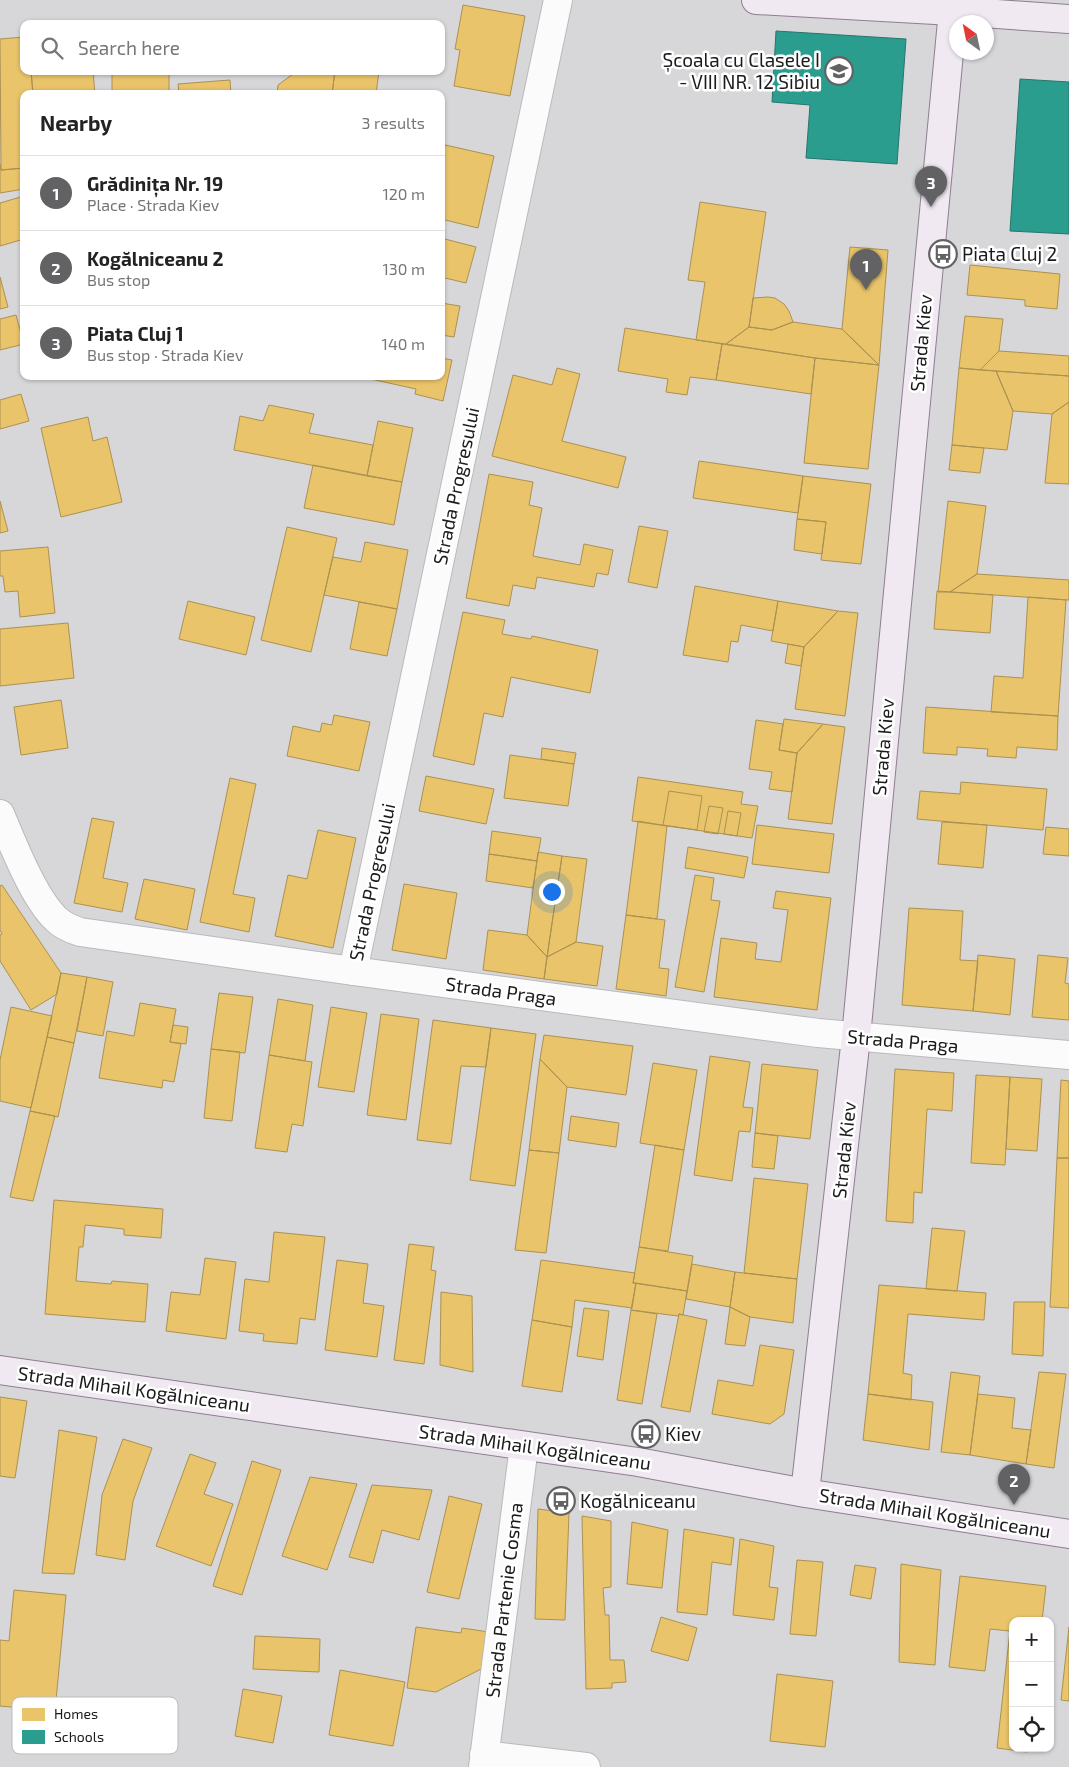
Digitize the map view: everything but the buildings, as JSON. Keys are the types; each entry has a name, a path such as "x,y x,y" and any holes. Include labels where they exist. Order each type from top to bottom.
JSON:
{"street":[{"name":"Strada Progresului","path":"353,971 558,0"},
{"path":"756,0 954,5 1069,19"},
{"name":"Strada Kiev","path":"805,1492 856,1037 954,5"},
{"name":"Strada Praga","path":"0,814 36,889 56,918 66,927 80,932 353,971 856,1037 1069,1054"},
{"name":"Strada Mihail Kogălniceanu","path":"0,1370 638,1462 805,1492 1069,1534"},
{"name":"Strada Partenie Cosma","path":"524,1446 483,1761 586,1767"}],"shaded area":[{"path":"0,0 1069,0 1069,1767 0,1767"}],"place":[{"name":"Școala cu Clasele I - VIII NR. 12 Sibiu","path":"839,71"},
{"name":"Piata Cluj 1","path":"931,207"},
{"name":"Piata Cluj 2","path":"943,254"},
{"name":"Grădinița Nr. 19","path":"866,290"},
{"name":"Kiev","path":"646,1434"},
{"name":"Kogălniceanu","path":"561,1501"},
{"name":"Kogălniceanu 2","path":"1014,1505"}]}
